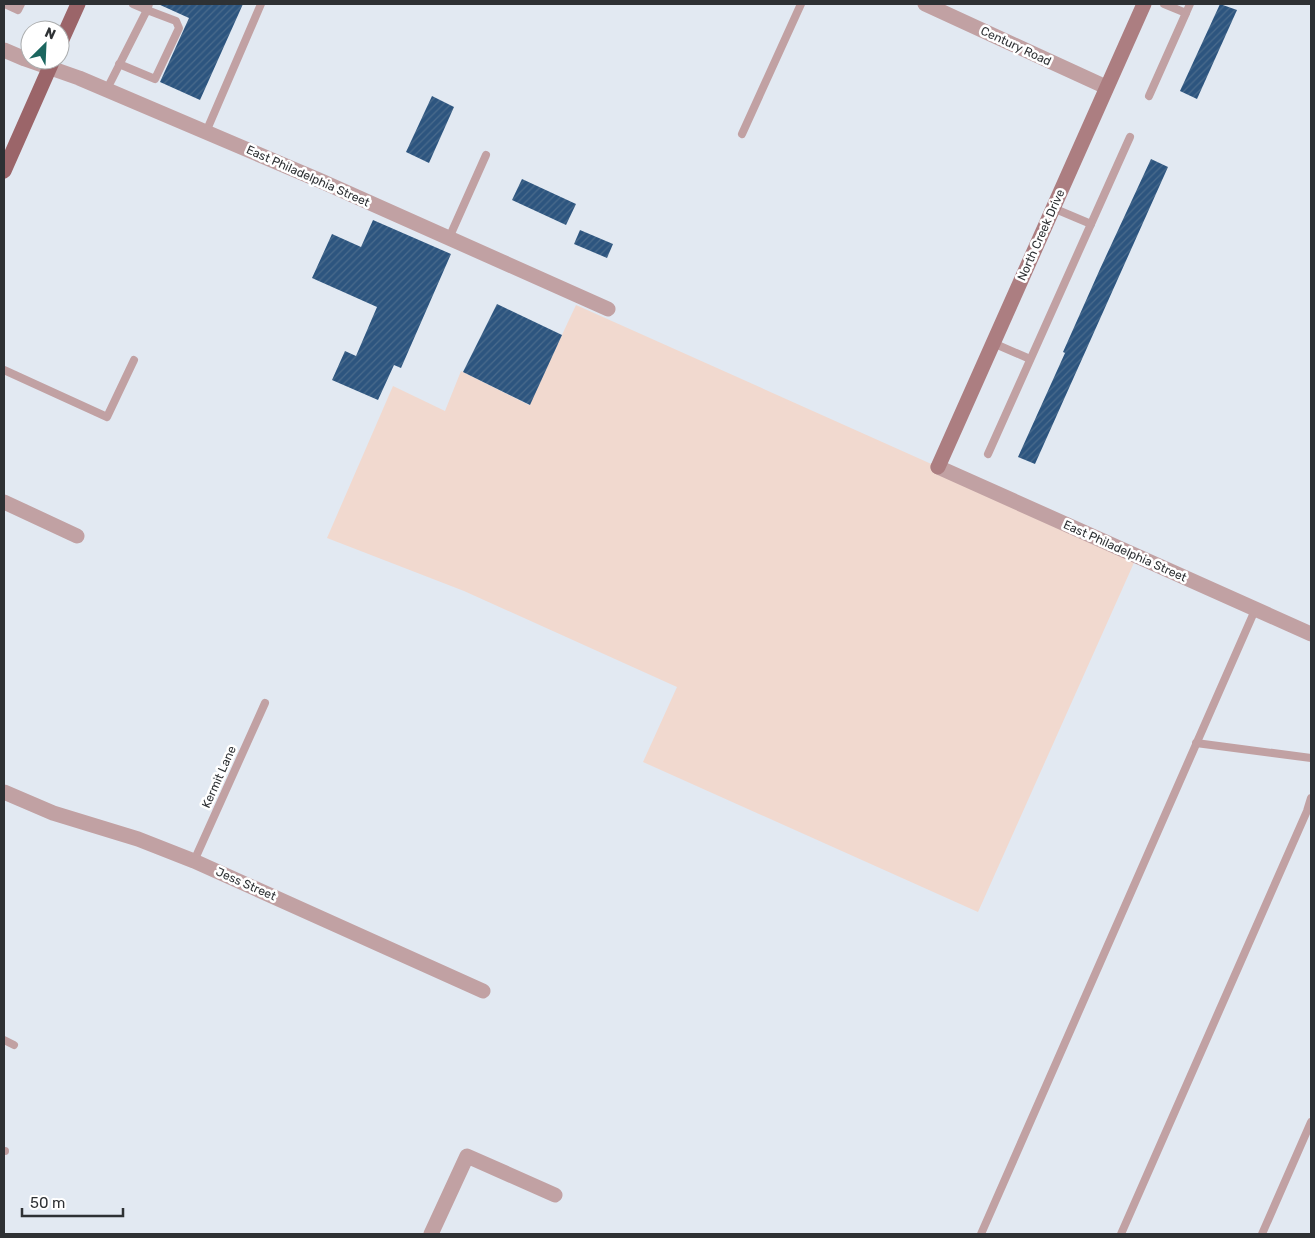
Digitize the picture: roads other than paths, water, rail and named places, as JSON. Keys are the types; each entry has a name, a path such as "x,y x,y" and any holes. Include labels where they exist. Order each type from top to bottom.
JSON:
{"main road":[{"path":"70,22 78,4"},
{"path":"5,166 48,70"}],"street":[{"name":"Century Road","path":"925,4 1106,88"},
{"name":"North Creek Drive","path":"938,467 1144,4"},
{"name":"East Philadelphia Street","path":"4,50 20,57"},
{"name":"East Philadelphia Street","path":"63,70 322,181 608,309"},
{"name":"East Philadelphia Street","path":"938,467 1311,634"},
{"path":"4,502 77,536"},
{"name":"Jess Street","path":"4,792 53,813 138,839 194,861 483,990"},
{"path":"431,1234 466,1156 556,1195"}],"lane":[{"path":"4,4 18,10 21,4"},
{"path":"119,64 155,79 179,28 176,21 148,7 133,4"},
{"path":"206,132 261,4"},
{"path":"742,134 801,4"},
{"path":"1164,4 1186,13"},
{"path":"1149,96 1190,4"},
{"path":"107,89 148,7"},
{"path":"988,454 1130,137"},
{"path":"449,238 486,155"},
{"path":"1053,208 1091,224"},
{"path":"993,343 1030,359"},
{"path":"4,370 107,417 134,360"},
{"path":"981,1234 1255,610"},
{"name":"Kermit Lane","path":"194,861 265,703"},
{"path":"1196,743 1311,758"},
{"path":"1121,1234 1307,811 1311,798"},
{"path":"4,1040 14,1045"},
{"path":"1262,1234 1311,1122"}]}
